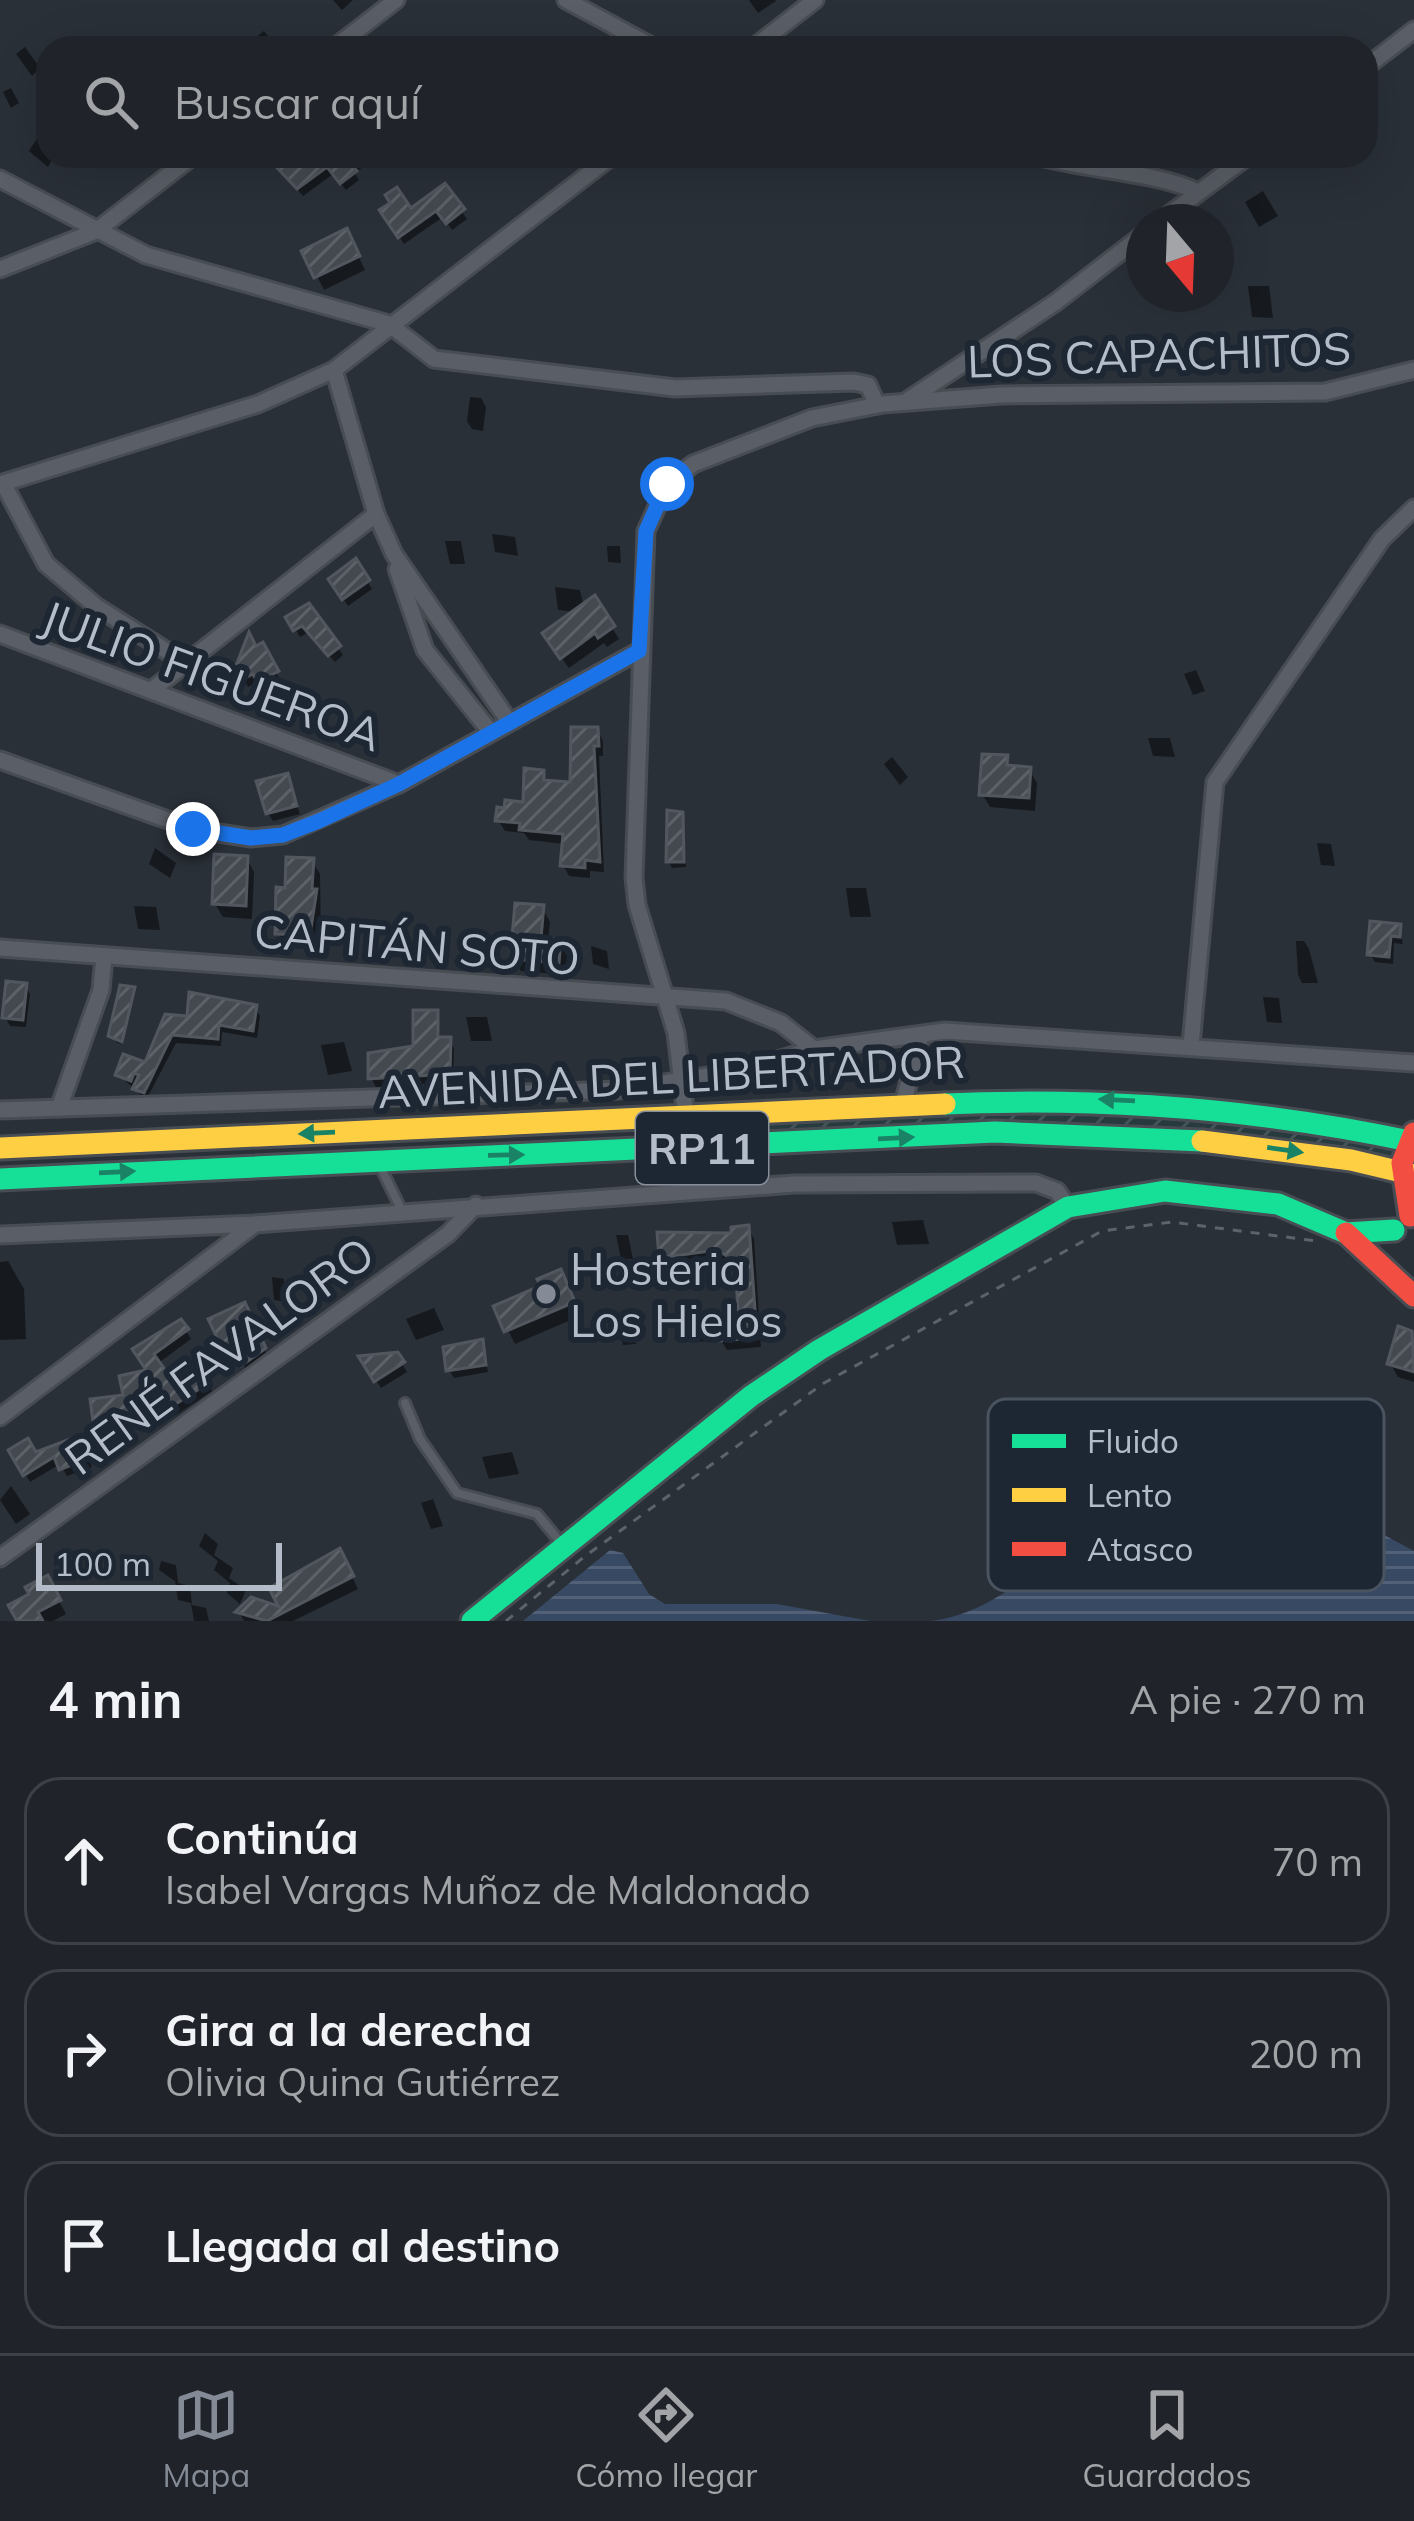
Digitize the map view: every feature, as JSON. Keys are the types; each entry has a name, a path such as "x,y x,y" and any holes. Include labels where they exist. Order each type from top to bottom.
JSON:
{"main road":[{"name":"AVENIDA DEL LIBERTADOR","path":"0,1148 999,1099 1175,1104 1411,1139"},
{"name":"AVENIDA DEL LIBERTADOR","path":"0,1178 375,1157 622,1153 995,1132 1096,1133 1279,1149 1407,1173"},
{"path":"1390,1276 1385,1253 1406,1220 1412,1199 1407,1173 1411,1139"},
{"path":"472,1621 682,1447 819,1350 1068,1207 1165,1191 1278,1204 1346,1232 1414,1296"},
{"path":"1346,1232 1406,1220"}],"street":[{"path":"350,36 396,0"},
{"path":"566,0 634,36"},
{"path":"768,36 815,0"},
{"path":"1378,58 1414,30"},
{"path":"0,269 96,231 178,168"},
{"path":"184,662 98,607 46,564 2,484 258,404 334,370 596,168"},
{"path":"1080,168 1174,181 1198,192"},
{"path":"1183,204 1231,168"},
{"path":"0,179 146,255 389,324 434,359 675,388 854,382 868,385 877,405"},
{"path":"905,401 1056,302 1126,248"},
{"path":"334,370 376,514 394,554 424,650 489,730"},
{"name":"LOS CAPACHITOS","path":"686,1117 676,1033 637,905 634,878 646,531 667,484 716,452 812,418 877,405 1001,395 1325,392 1414,370"},
{"path":"1191,1045 1215,782 1382,539 1414,508"},
{"path":"153,689 376,514"},
{"path":"394,554 508,720"},
{"name":"JULIO FIGUEROA","path":"0,634 399,784"},
{"path":"0,760 193,829 251,838 283,835 399,784 489,730 639,651"},
{"name":"CAPITÁN SOTO","path":"0,949 668,1000 726,1000 757,1010 814,1049"},
{"path":"59,1108 101,990 104,956"},
{"path":"903,1104 909,1062 921,1034"},
{"name":"AVENIDA DEL LIBERTADOR","path":"0,1110 620,1090 745,1070 814,1049 921,1034 1191,1045 1414,1063"},
{"path":"620,1090 622,1153"},
{"path":"0,1235 255,1224 401,1209 794,1184 1036,1184 1057,1191 1068,1207"},
{"name":"RENÉ FAVALORO","path":"0,1558 448,1234 476,1205"},
{"path":"0,1417 255,1224"}],"lane":[{"path":"375,1157 401,1209"},
{"path":"405,1403 420,1439 458,1493 537,1514 562,1544"}],"path":[{"path":"506,1621 584,1557 824,1383 1102,1231 1172,1222 1322,1241"}],"green space":[{"path":"990,1110 1244,1123 1395,1150 1392,1160 1300,1144 1114,1129 646,1140 645,1126"}],"water":[{"path":"1384,1535 1414,1551 1414,1621 930,1621 955,1616 1007,1591 1384,1591"},
{"path":"610,1550 623,1553 649,1594 665,1604 777,1604 870,1621 523,1621"}],"building":[{"path":"277,168 326,168 297,189"},
{"path":"328,168 355,168 357,171 340,184"},
{"path":"445,183 465,209 446,224 436,211 398,238 379,210 390,203 385,195 397,187 411,208"},
{"path":"347,228 360,256 314,278 301,251"},
{"path":"356,558 370,580 342,600 328,579"},
{"path":"595,595 615,626 598,638 595,633 560,659 542,633"},
{"path":"309,603 341,646 328,656 302,626 293,631 285,617"},
{"path":"249,632 256,646 263,642 279,671 257,682 253,674 241,680 235,668"},
{"path":"571,727 598,727 599,746 594,746 600,862 585,860 585,868 560,866 563,834 519,830 520,823 495,821 497,807 504,808 505,800 523,802 524,768 544,770 544,780 570,782"},
{"path":"982,754 1008,755 1007,765 1031,767 1029,798 979,795"},
{"path":"288,773 297,806 266,814 256,781"},
{"path":"667,810 683,812 684,862 666,862"},
{"path":"214,854 248,856 246,906 212,904"},
{"path":"286,857 314,858 312,889 317,889 310,935 275,934 276,887 285,888"},
{"path":"515,903 544,905 541,938 561,939 559,963 510,959"},
{"path":"1370,921 1401,924 1400,937 1391,936 1389,957 1367,955"},
{"path":"6,981 27,983 23,1020 2,1018"},
{"path":"120,985 135,987 122,1042 108,1036"},
{"path":"189,992 257,1005 253,1031 219,1025 218,1039 172,1035 144,1093 132,1089 139,1075 134,1073 131,1081 115,1075 123,1054 145,1062 165,1014 187,1016"},
{"path":"413,1010 438,1010 438,1037 451,1037 450,1074 368,1079 368,1053 413,1046"},
{"path":"749,1225 757,1338 718,1341 717,1330 687,1333 685,1315 738,1311 735,1261 717,1250 659,1258 657,1232 731,1233 731,1227"},
{"name":"Hosteria Los Hielos","path":"561,1269 575,1302 504,1332 493,1306 540,1286 537,1279"},
{"path":"245,1302 266,1348 241,1366 220,1344 208,1319"},
{"path":"181,1319 189,1329 154,1354 176,1385 201,1368 210,1382 171,1407 130,1417 131,1424 94,1429 90,1399 123,1395 119,1376 146,1370 132,1349"},
{"path":"1398,1326 1412,1331 1414,1372 1387,1364"},
{"path":"483,1339 486,1365 446,1371 443,1347"},
{"path":"398,1352 405,1362 374,1382 358,1356"},
{"path":"81,1435 90,1458 59,1470 54,1457 23,1476 8,1450 28,1438 36,1452"},
{"path":"340,1548 354,1576 267,1621 235,1612 251,1597 278,1606 269,1588"},
{"path":"48,1575 61,1600 38,1612 43,1621 17,1621 8,1605 29,1594 25,1587"}],"traffic: fast":[{"path":"945,1104 1064,1102 1181,1108 1298,1121 1414,1142"},
{"path":"0,1179 995,1132 1202,1141"},
{"path":"472,1621 751,1396 819,1350 1068,1207 1165,1191 1278,1204 1346,1233 1394,1230"}],"traffic: slow":[{"path":"0,1148 945,1104"},
{"path":"1202,1141 1351,1160 1414,1175"}],"traffic: jam":[{"path":"1410,1216 1402,1163 1414,1133"},
{"path":"1346,1233 1414,1296"}],"place":[{"name":"Hosteria Los Hielos","path":"546,1294"}],"route":[{"path":"193,829 251,838 283,835 319,821 399,784 467,742 639,651 646,531 653,506 667,484"}]}
